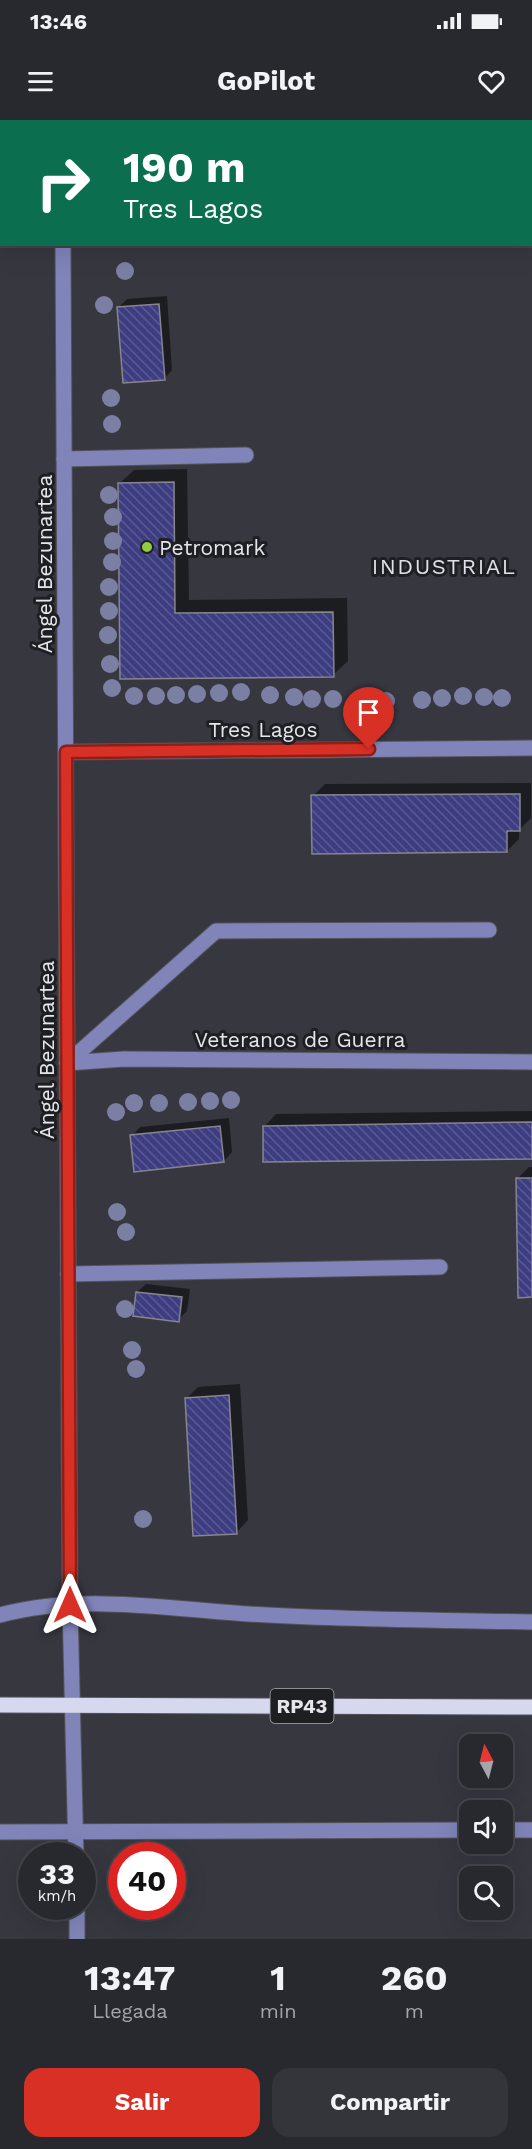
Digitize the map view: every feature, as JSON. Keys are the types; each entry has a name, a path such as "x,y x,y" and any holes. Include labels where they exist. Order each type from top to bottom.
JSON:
{"main road":[{"name":"RP43","path":"0,1705 532,1707"}],"street":[{"name":"Ángel Bezunartea","path":"63,246 70,1605 76,1842"},
{"path":"64,459 246,455"},
{"name":"Tres Lagos","path":"66,752 532,748"},
{"path":"67,1063 216,931 489,930"},
{"name":"Veteranos de Guerra","path":"67,1063 124,1059 532,1062"},
{"path":"68,1274 440,1267"},
{"path":"0,1615 29,1607 135,1603 249,1614 532,1623"},
{"path":"0,1832 459,1830"},
{"path":"513,1830 532,1830"},
{"path":"77,1920 77,1939"}],"building":[{"path":"159,304 165,380 123,383 117,307"},
{"name":"Petromark","path":"174,482 175,613 333,612 334,677 120,679 118,483"},
{"path":"520,794 520,831 507,831 507,852 312,854 311,795"},
{"path":"532,1122 532,1159 263,1162 263,1126"},
{"path":"220,1126 224,1162 134,1172 130,1135"},
{"path":"516,1178 532,1178 532,1297 518,1298"},
{"path":"136,1292 182,1297 179,1322 133,1316"},
{"path":"229,1395 237,1534 193,1536 185,1398"}],"place":[{"name":"Petromark","path":"147,547"}],"district":[{"name":"INDUSTRIAL","path":"444,566"}],"route":[{"path":"70,1605 66,752 369,749"}]}
